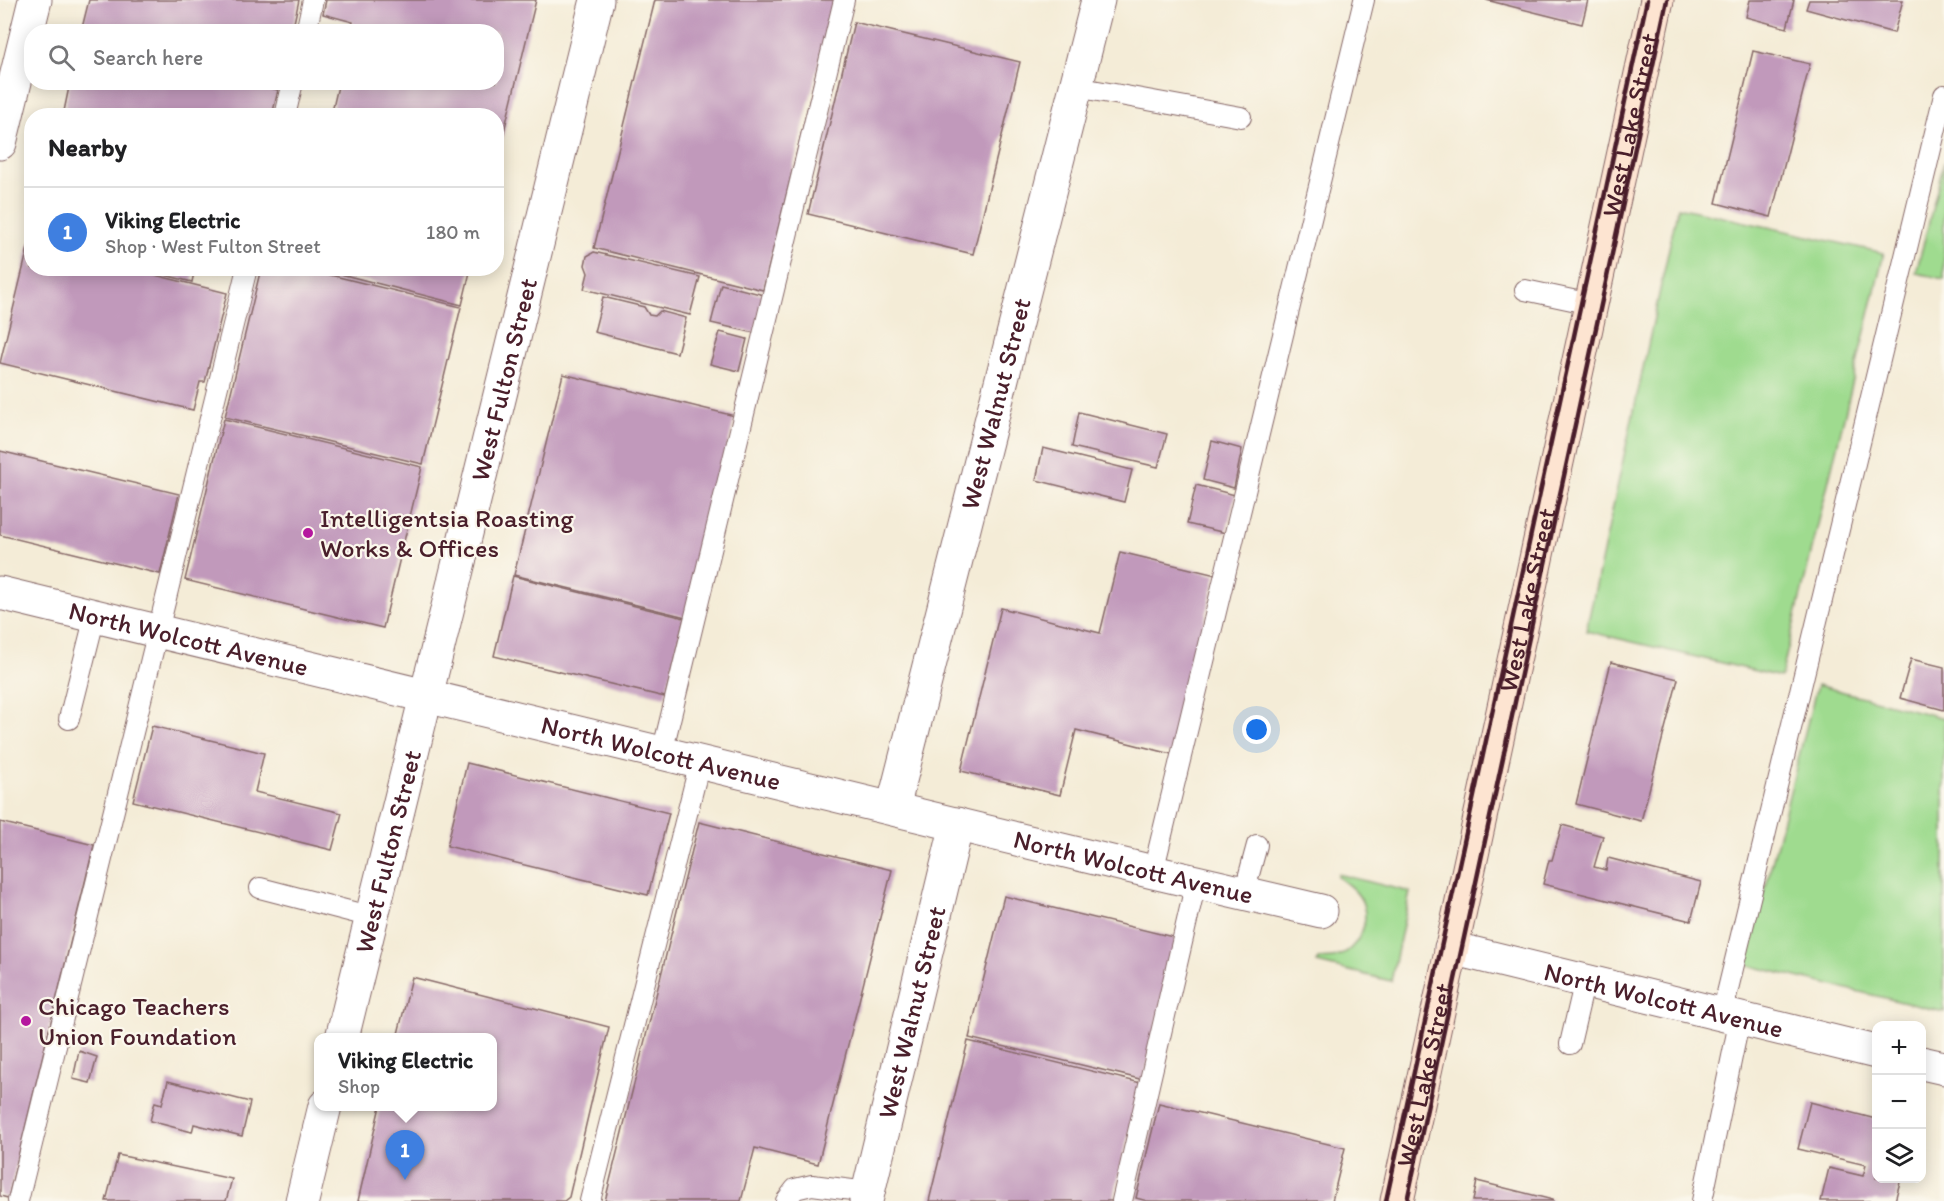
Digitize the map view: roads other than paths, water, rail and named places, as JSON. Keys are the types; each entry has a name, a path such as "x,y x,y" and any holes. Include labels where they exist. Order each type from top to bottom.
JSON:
{"main road":[{"name":"West Lake Street","path":"1397,1201 1657,0"}],"street":[{"path":"29,24 35,0"},
{"name":"West Fulton Street","path":"343,1033 597,0"},
{"name":"West Walnut Street","path":"893,808 1098,0"},
{"path":"0,143 24,45"},
{"name":"North Wolcott Avenue","path":"0,593 1322,911"},
{"name":"West Walnut Street","path":"867,1196 957,824"},
{"name":"North Wolcott Avenue","path":"1451,948 1872,1051"},
{"path":"1926,1064 1944,1068"},
{"path":"302,1201 324,1111"}],"lane":[{"path":"308,24 313,0"},
{"path":"662,753 844,0"},
{"path":"1153,872 1364,0"},
{"path":"1076,87 1241,117"},
{"path":"287,108 291,90"},
{"path":"1702,1201 1731,1016 1944,95"},
{"path":"18,1201 246,276"},
{"path":"1525,290 1591,304"},
{"path":"69,719 95,616"},
{"path":"590,1201 700,762"},
{"path":"1244,893 1257,845"},
{"path":"1122,1201 1196,882"},
{"path":"260,888 372,917"},
{"path":"1570,1044 1585,980"},
{"path":"786,1201 795,1189 812,1185 867,1196"}],"railway":[{"path":"1386,1201 1647,0"},
{"path":"1407,1201 1667,0"}],"place":[{"name":"Intelligentsia Roasting Works & Offices","path":"308,533"},
{"name":"Chicago Teachers Union Foundation","path":"26,1021"},
{"name":"Viking Electric","path":"405,1180"}]}
